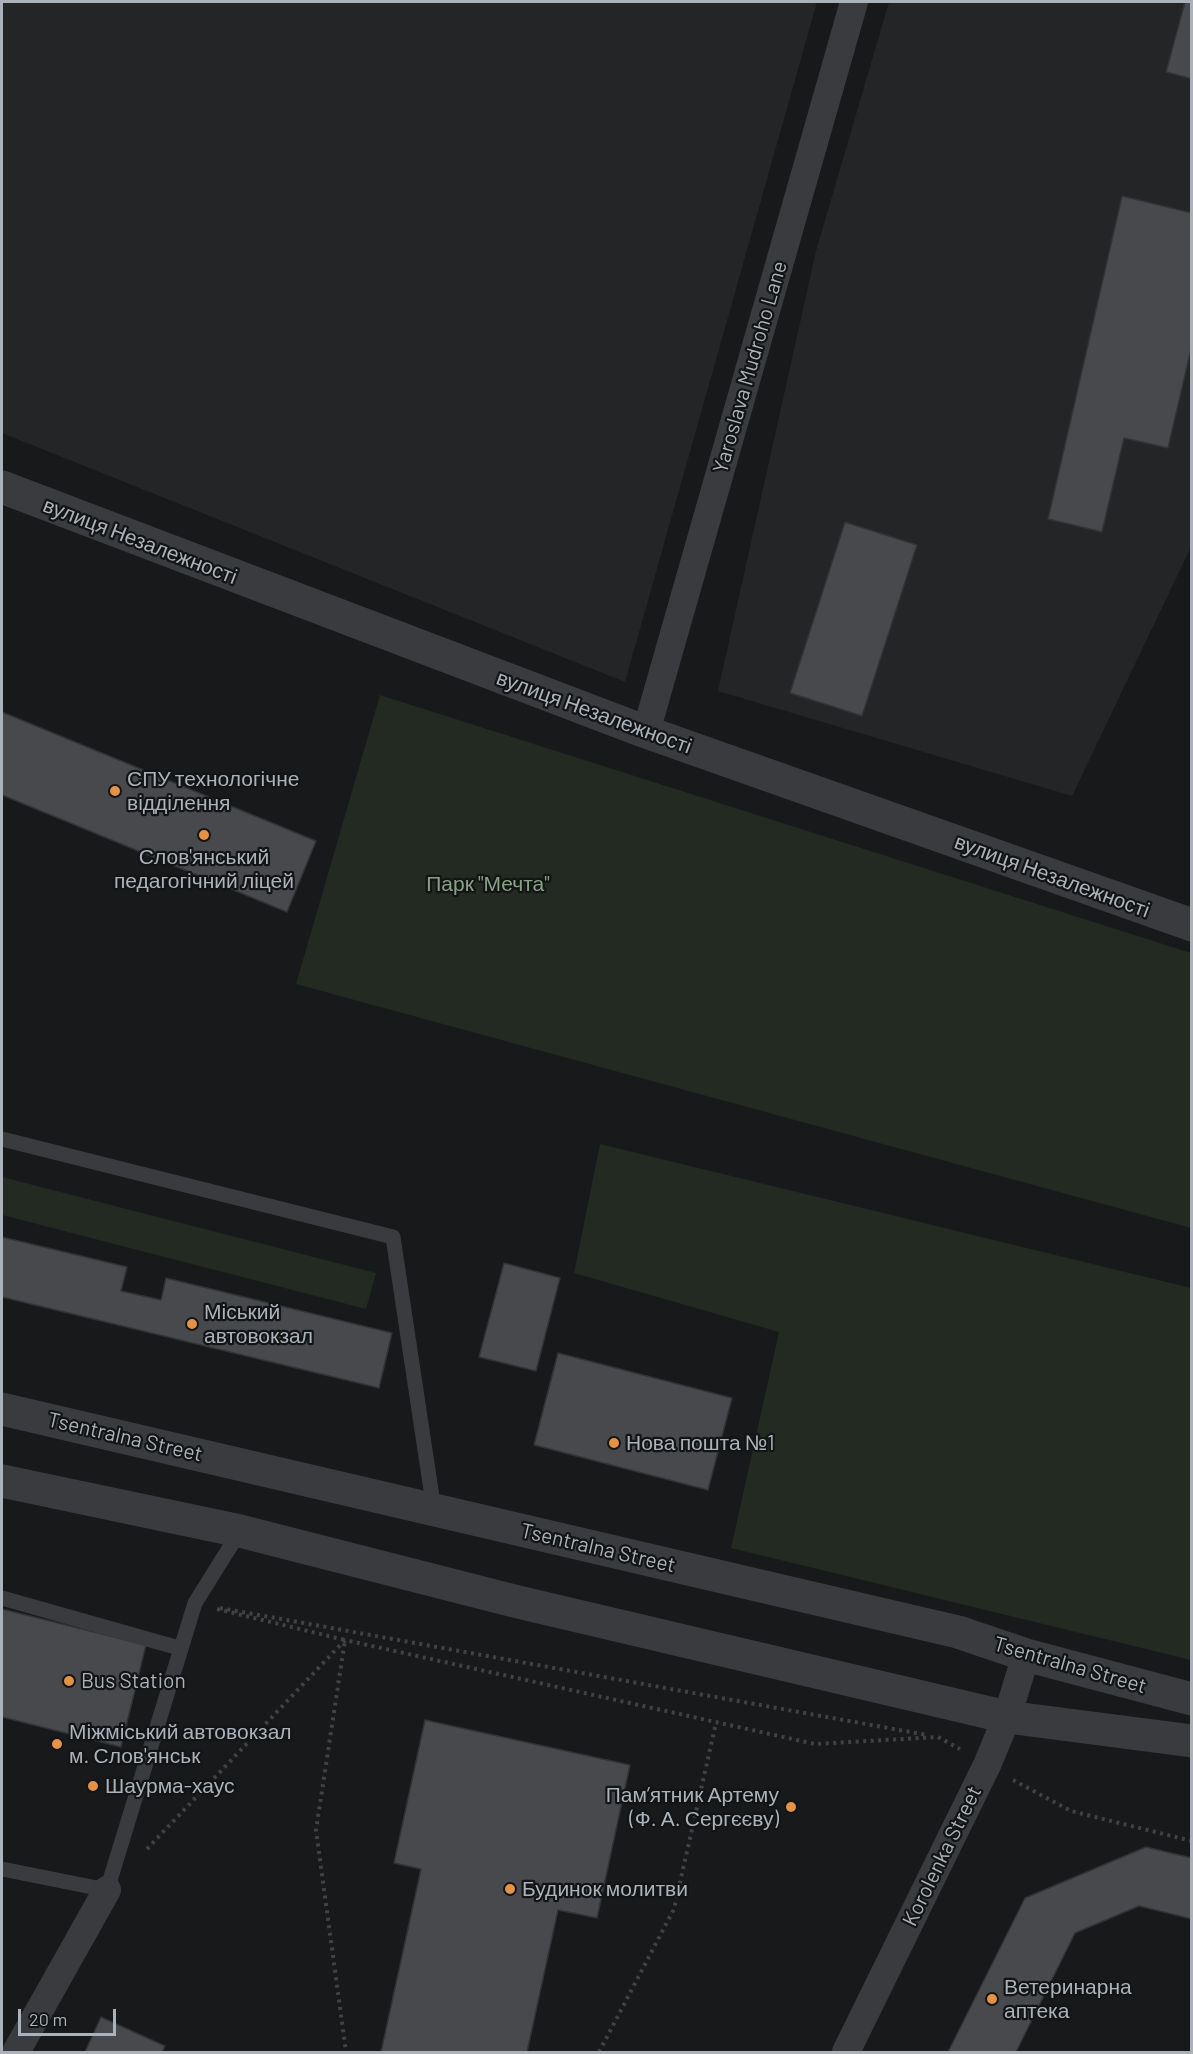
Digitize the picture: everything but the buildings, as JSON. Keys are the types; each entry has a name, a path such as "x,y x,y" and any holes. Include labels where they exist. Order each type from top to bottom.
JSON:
{"street":[{"name":"Yaroslava Mudroho Lane","path":"646,732 854,2"},
{"name":"вулиця Незалежності","path":"2,487 646,732 1191,926"},
{"name":"Tsentralna Street","path":"2,1409 958,1632 1026,1655 1191,1699"},
{"path":"2,1480 240,1531 514,1601 1007,1717 1191,1741"},
{"name":"Korolenka Street","path":"846,2052 987,1765 1007,1717 1026,1655"},
{"path":"16,2052 107,1890"}],"lane":[{"path":"2,1139 393,1237 434,1510"},
{"path":"2,1869 107,1890 179,1648 195,1603 240,1531"},
{"path":"2,1598 179,1648"}],"path":[{"path":"195,1603 345,1640 814,1744 938,1737"},
{"path":"195,1603 938,1737 1071,1811 1191,1841"},
{"path":"107,1890 345,1640"},
{"path":"345,1640 316,1830 346,2052"},
{"path":"599,2052 674,1909 716,1723"}],"shaded area":[{"path":"2,2 817,2 625,682 2,433"},
{"path":"889,2 1191,2 1191,547 1072,796 718,691 816,251"}],"green space":[{"name":"Парк \"Мечта\"","path":"380,695 1191,953 1191,1228 296,984"},
{"path":"600,1144 1191,1288 1191,1660 731,1548 779,1332 574,1273"},
{"path":"2,1177 376,1273 366,1309 2,1215"}],"place":[{"name":"СПУ технологічне відділення","path":"115,791"},
{"name":"Слов'янський педагогічний ліцей","path":"204,835"},
{"name":"Міський автовокзал","path":"192,1324"},
{"name":"Нова пошта №1","path":"614,1443"},
{"name":"Bus Station","path":"69,1681"},
{"name":"Міжміський автовокзал м. Слов'янськ","path":"57,1744"},
{"name":"Шаурма-хаус","path":"93,1786"},
{"name":"Пам’ятник Артему (Ф. А. Сергєєву)","path":"791,1807"},
{"name":"Будинок молитви","path":"510,1889"},
{"name":"Ветеринарна аптека","path":"992,1999"}]}
